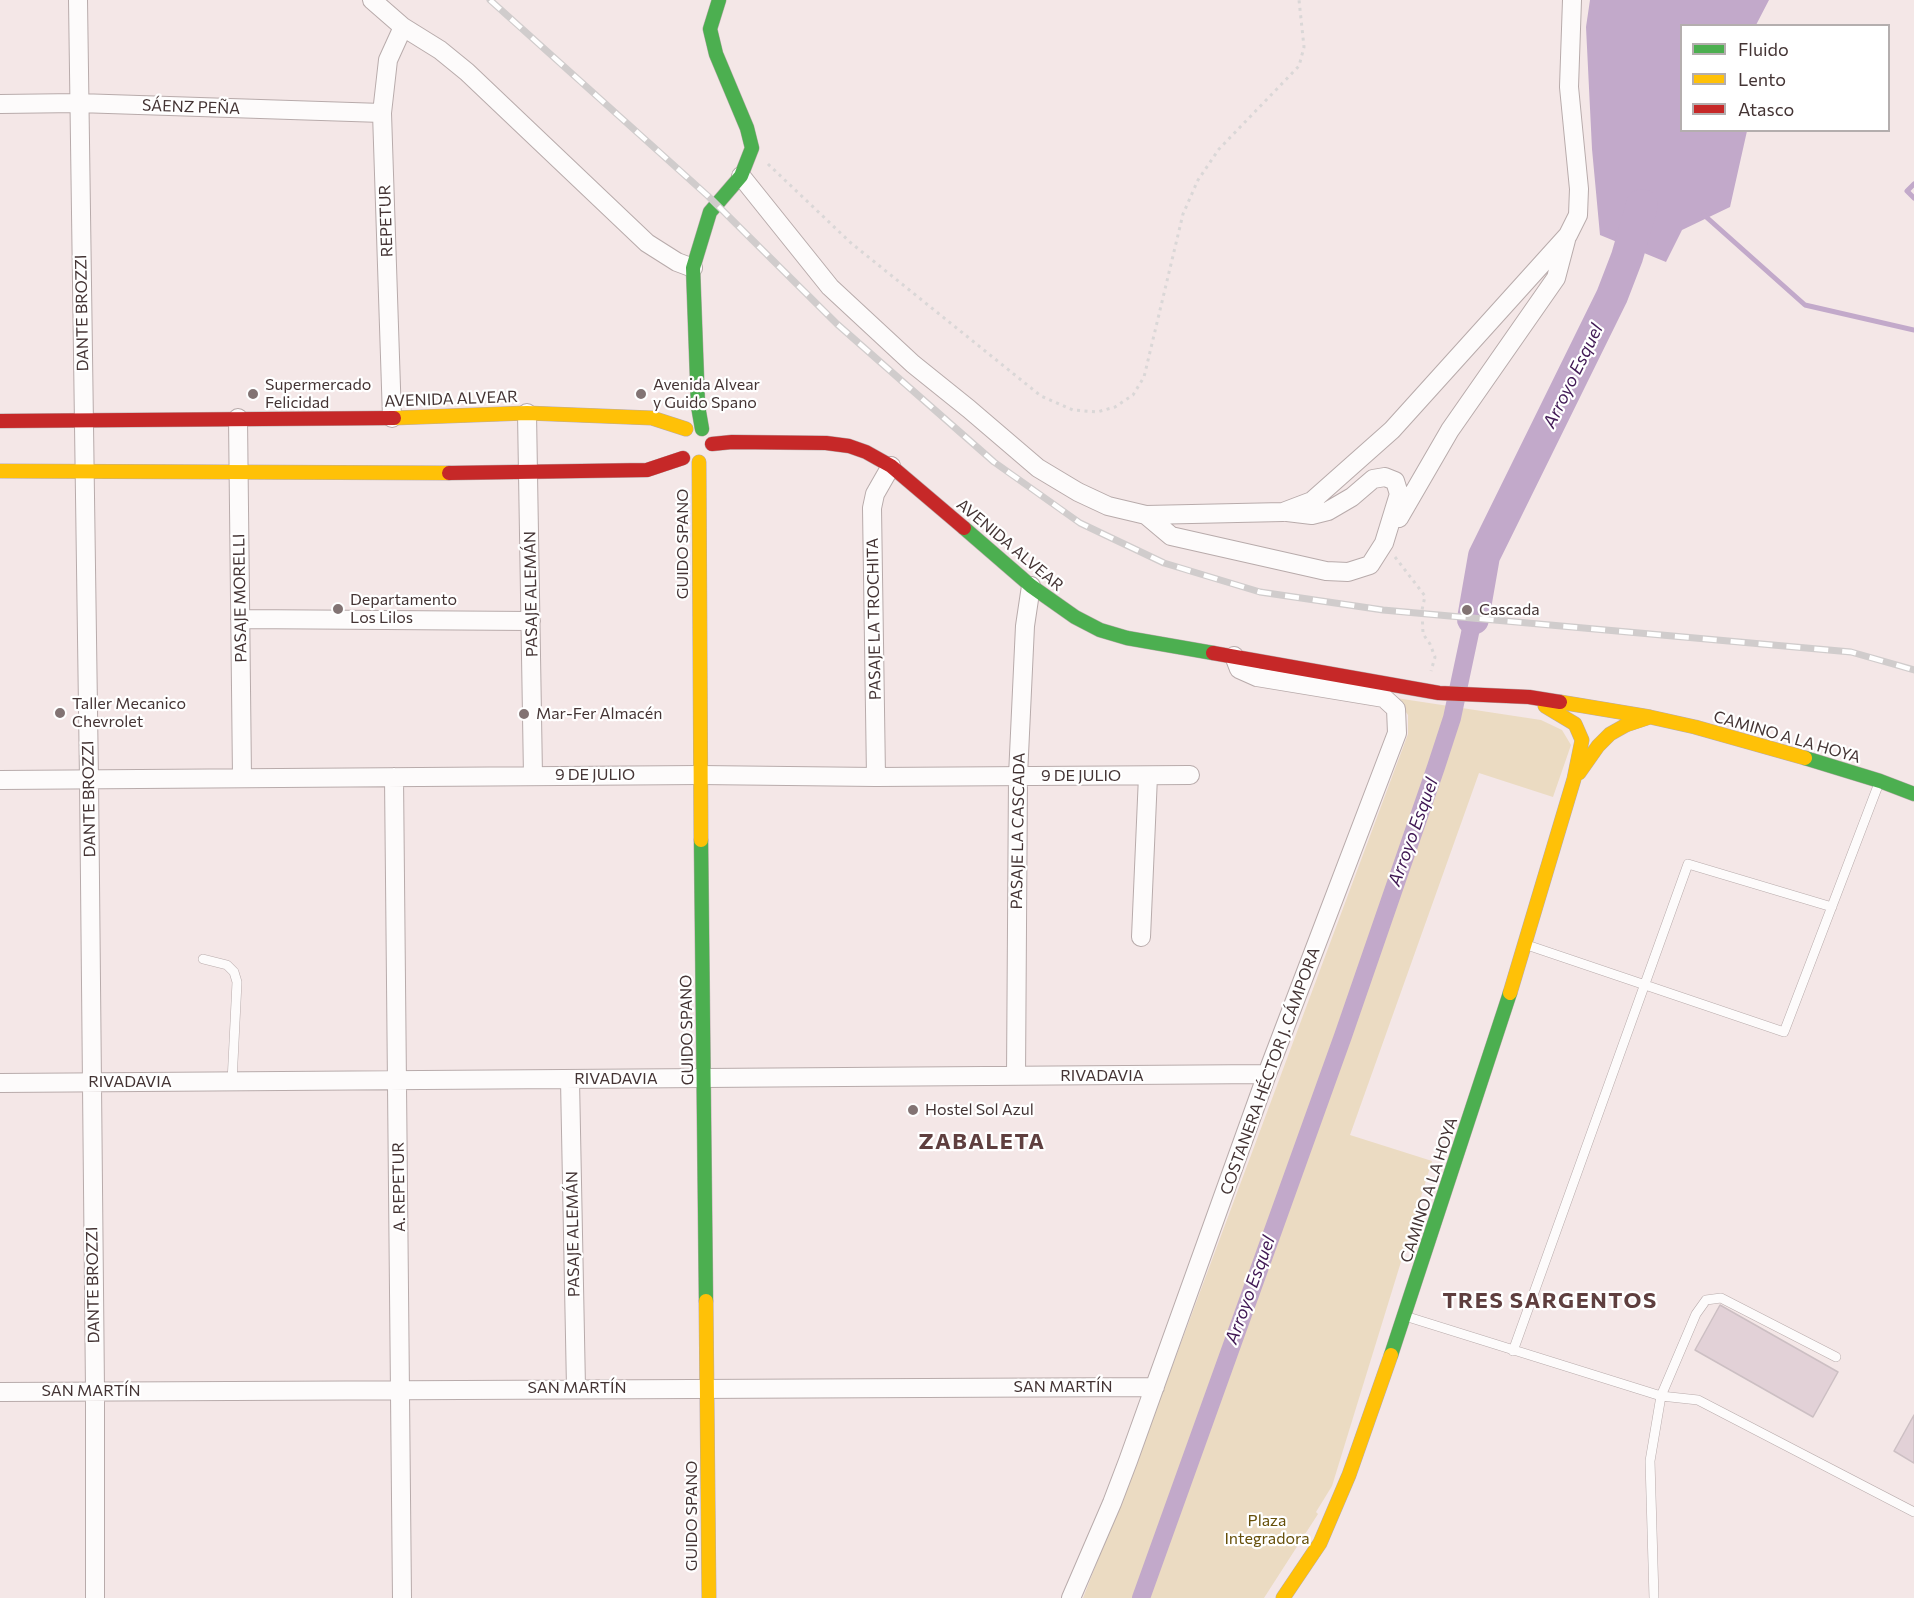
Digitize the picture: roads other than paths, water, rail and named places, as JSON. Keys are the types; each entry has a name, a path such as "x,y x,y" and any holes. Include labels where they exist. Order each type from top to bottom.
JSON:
{"street":[{"name":"DANTE BROZZI","path":"78,0 89,779 95,1598"},
{"path":"372,0 403,27 440,50 467,72 647,243 677,262 693,268"},
{"path":"693,428 698,406 693,268 710,212 741,176 752,148 747,128 716,54 710,29 719,0"},
{"path":"1146,515 1171,536 1326,571 1348,572 1370,565 1450,430 1556,278 1568,235 1578,215 1580,189 1569,87 1572,0"},
{"name":"REPETUR","path":"392,418 382,112 388,60 403,27"},
{"name":"SÁENZ PEÑA","path":"0,104 78,103 382,112"},
{"path":"741,176 830,287 913,364 1038,468 1108,506 1146,515 1283,512 1312,515 1328,511 1352,497 1372,479 1384,477 1395,480 1399,494 1384,543"},
{"path":"1283,512 1312,501 1392,430 1568,235"},
{"name":"AVENIDA ALVEAR","path":"0,421 392,418 527,413 652,418 693,428"},
{"name":"PASAJE ALEMÁN","path":"527,413 533,776"},
{"name":"PASAJE MORELLI","path":"238,418 242,778"},
{"path":"693,428 709,435 712,444 709,455 699,462 689,462 677,450 676,443 679,435 693,428"},
{"name":"AVENIDA ALVEAR","path":"712,444 732,442 826,443 849,446 866,452 891,466 1030,586 1075,617 1100,630 1127,638 1433,691 1505,696"},
{"path":"0,471 529,473 647,470 683,458"},
{"name":"GUIDO SPANO","path":"699,462 709,1598"},
{"name":"PASAJE LA TROCHITA","path":"876,777 872,508 874,494 891,466"},
{"name":"PASAJE LA CASCADA","path":"1016,1076 1018,776 1025,626 1030,586"},
{"path":"240,619 531,621"},
{"name":"COSTANERA HÉCTOR J. CÁMPORA","path":"1071,1598 1112,1503 1267,1074 1397,733 1396,710 1384,698 1248,674 1239,669 1234,656"},
{"name":"CAMINO A LA HOYA","path":"1505,696 1529,697 1650,717 1695,727 1880,781 1914,794"},
{"name":"CAMINO A LA HOYA","path":"1282,1598 1320,1543 1349,1475 1405,1316 1524,944 1574,779 1582,740 1575,724 1529,697"},
{"name":"CAMINO A LA HOYA","path":"1574,779 1598,746 1610,734 1626,725 1650,717"},
{"name":"9 DE JULIO","path":"0,780 700,775 876,777 1190,775"},
{"path":"1141,937 1148,776"},
{"name":"A. REPETUR","path":"394,777 402,1598"},
{"name":"RIVADAVIA","path":"0,1083 1267,1074"},
{"name":"PASAJE ALEMÁN","path":"570,1080 576,1388"},
{"name":"SAN MARTÍN","path":"0,1392 1155,1387"}],"lane":[{"path":"1524,944 1784,1032 1880,781"},
{"path":"1513,1351 1688,864 1832,907"},
{"path":"203,959 227,965 234,972 237,982 232,1082"},
{"path":"1654,1598 1650,1461 1661,1396 1696,1314 1706,1300 1721,1298 1836,1357"},
{"path":"1405,1316 1661,1396 1698,1400 1914,1512"}],"waterway":[{"path":"1914,184 1907,191 1914,198"},
{"name":"Arroyo Esquel","path":"1473,619 1484,556 1612,296 1627,257 1642,205"},
{"path":"1704,215 1805,305 1914,330"},
{"name":"Arroyo Esquel","path":"1141,1598 1343,1036 1436,767 1452,718 1473,619"}],"railway":[{"path":"490,0 708,196 837,324 994,462 1080,523 1164,563 1260,592 1383,610 1851,652 1914,670"}],"place":[{"name":"Supermercado Felicidad","path":"253,394"},
{"name":"Avenida Alvear y Guido Spano","path":"641,394"},
{"name":"Departamento Los Lilos","path":"338,609"},
{"name":"Cascada","path":"1467,610"},
{"name":"Taller Mecanico Chevrolet","path":"60,713"},
{"name":"Mar-Fer Almacén","path":"524,714"},
{"name":"Hostel Sol Azul","path":"913,1110"}],"district":[{"name":"ZABALETA","path":"982,1142"},
{"name":"TRES SARGENTOS","path":"1550,1301"}],"park label":[{"name":"Plaza Integradora","path":"1267,1530"}]}
